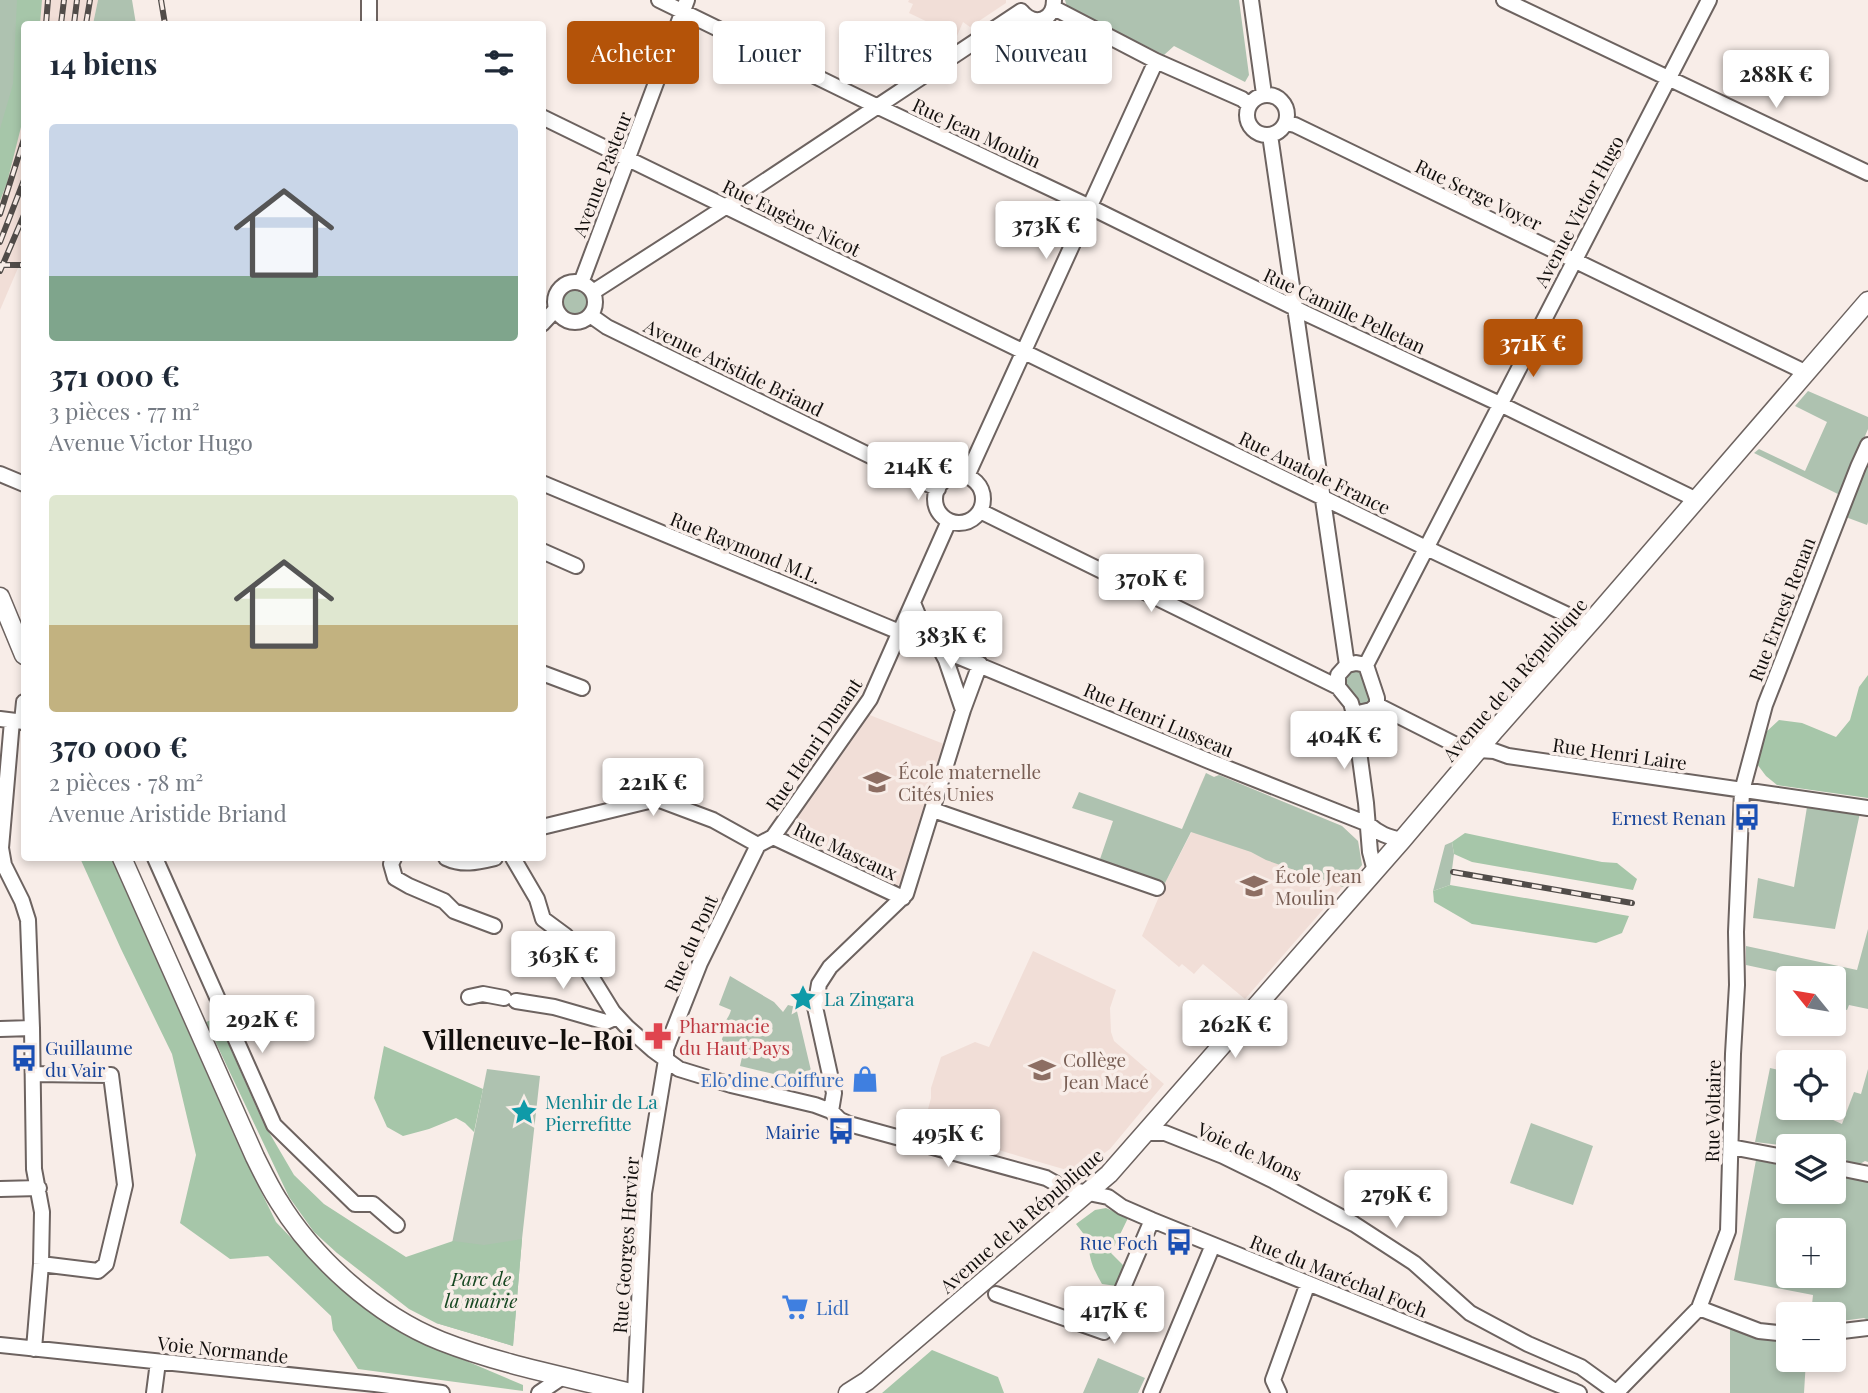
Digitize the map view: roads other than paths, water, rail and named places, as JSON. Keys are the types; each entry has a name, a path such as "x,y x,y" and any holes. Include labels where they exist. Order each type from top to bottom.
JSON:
{"main road":[{"name":"Avenue de la République","path":"848,1393 864,1387 1109,1174 1868,301"},
{"path":"0,586 21,633"},
{"path":"0,597 21,633"},
{"path":"123,861 255,1157 278,1200 314,1248 377,1306 439,1340 494,1359 633,1393"}],"street":[{"path":"369,0 369,21"},
{"name":"Rue Jean Moulin","path":"659,0 685,6 877,106 1090,207"},
{"path":"1251,0 1264,94"},
{"path":"1504,0 1868,173"},
{"name":"Avenue Victor Hugo","path":"1366,664 1709,0"},
{"path":"593,292 877,106 1021,5 1031,20 1038,20 1050,14 1054,4 1156,61 1249,104"},
{"name":"Avenue Pasteur","path":"581,283 685,6"},
{"path":"967,476 1156,61"},
{"path":"1264,94 1275,96 1283,102 1287,112 1286,123 1279,131 1270,135 1259,134 1250,126 1247,116 1249,104 1264,94"},
{"name":"Rue Eugène Nicot","path":"546,119 1025,352"},
{"name":"Rue Serge Voyer","path":"1286,123 1807,373"},
{"path":"1270,135 1347,665"},
{"name":"Rue Camille Pelletan","path":"1090,207 1697,500"},
{"path":"569,283 581,283 593,292 595,303 590,315 580,321 563,318 551,302 563,285 569,283"},
{"name":"Avenue Aristide Briand","path":"590,315 607,327 938,489"},
{"name":"Rue Anatole France","path":"1025,352 1588,625"},
{"name":"Rue Ernest Renan","path":"1742,791 1765,705 1868,445"},
{"path":"0,474 21,483"},
{"path":"953,476 967,476 982,490 980,511 969,521 949,521 938,510 938,489 953,476"},
{"name":"Rue Raymond M.L.","path":"546,485 937,647"},
{"path":"980,511 1338,687 1351,703 1354,714 1370,852 1375,871"},
{"name":"Rue Henri Dunant","path":"773,837 870,699 949,521"},
{"path":"546,553 576,566"},
{"path":"913,603 929,638 946,660 963,710"},
{"name":"Rue Henri Lusseau","path":"937,647 1209,761 1368,824 1386,837 1402,840"},
{"path":"831,1111 834,1093 815,1007 819,984 830,967 903,898 980,664"},
{"path":"1338,687 1338,675 1347,665 1366,664 1377,705 1371,710 1354,714"},
{"path":"546,674 582,688"},
{"name":"Rue Henri Laire","path":"1377,705 1464,749 1494,751 1508,756 1868,807"},
{"path":"15,721 1,848 6,884 28,920 34,1169 42,1212 34,1349"},
{"name":"Rue Voltaire","path":"1616,1393 1699,1308 1728,1231 1742,791"},
{"path":"546,826 657,799 713,820 758,845 773,837"},
{"path":"933,810 1157,888"},
{"name":"Rue Mascaux","path":"773,837 903,898"},
{"name":"Rue du Pont","path":"666,1060 666,1049 700,963 758,845"},
{"path":"156,861 274,1125 355,1204 373,1204 397,1225"},
{"path":"392,861 395,878 444,901 454,911 494,926"},
{"path":"452,861 467,864 481,861"},
{"name":"Rue du Maréchal Foch","path":"515,861 537,899 543,919 566,936 617,1017 679,1069 831,1111 849,1124 1046,1178 1064,1188 1085,1194 1108,1197 1122,1207 1152,1220 1579,1393"},
{"path":"469,997 483,994 554,1007 606,1022 617,1017"},
{"path":"0,1029 32,1028"},
{"name":"Rue Georges Hervier","path":"633,1393 644,1193 666,1060"},
{"path":"33,1074 111,1075 125,1185 106,1264 98,1271 41,1264"},
{"name":"Voie de Mons","path":"1147,1133 1164,1133 1223,1157 1354,1224 1414,1262 1470,1313 1528,1344 1581,1367 1616,1393"},
{"path":"1731,1147 1776,1156"},
{"path":"1846,1169 1868,1174"},
{"path":"0,1189 39,1188"},
{"path":"996,1294 1104,1332 1152,1220"},
{"path":"1151,1393 1213,1245"},
{"path":"1279,1393 1273,1380 1308,1283"},
{"path":"1699,1308 1759,1331 1776,1333"},
{"path":"1846,1331 1868,1328"},
{"name":"Voie Normande","path":"0,1345 442,1393"},
{"path":"154,1393 159,1362"},
{"path":"539,1393 564,1376"}],"railway":[{"path":"46,21 48,0"},
{"path":"61,21 64,0"},
{"path":"74,21 77,0"},
{"path":"86,21 90,0"},
{"path":"161,0 164,21"},
{"path":"0,214 21,148"},
{"path":"0,242 21,188"},
{"path":"0,271 21,222"},
{"path":"0,265 21,265"},
{"path":"1453,872 1632,903"}],"place":[{"name":"École maternelle Cités Unies","path":"877,782"},
{"name":"Ernest Renan","path":"1747,817"},
{"name":"École Jean Moulin","path":"1254,886"},
{"name":"La Zingara","path":"803,998"},
{"name":"Pharmacie du Haut Pays","path":"658,1036"},
{"name":"Guillaume du Vair","path":"24,1058"},
{"name":"Collège Jean Macé","path":"1042,1070"},
{"name":"Elo’dine Coiffure","path":"865,1079"},
{"name":"Menhir de La Pierrefitte","path":"524,1112"},
{"name":"Mairie","path":"841,1131"},
{"name":"Rue Foch","path":"1179,1242"},
{"name":"Lidl","path":"795,1307"}],"district":[{"name":"Villeneuve-le-Roi","path":"528,1039"}],"park label":[{"name":"Parc de la mairie","path":"481,1289"}]}
